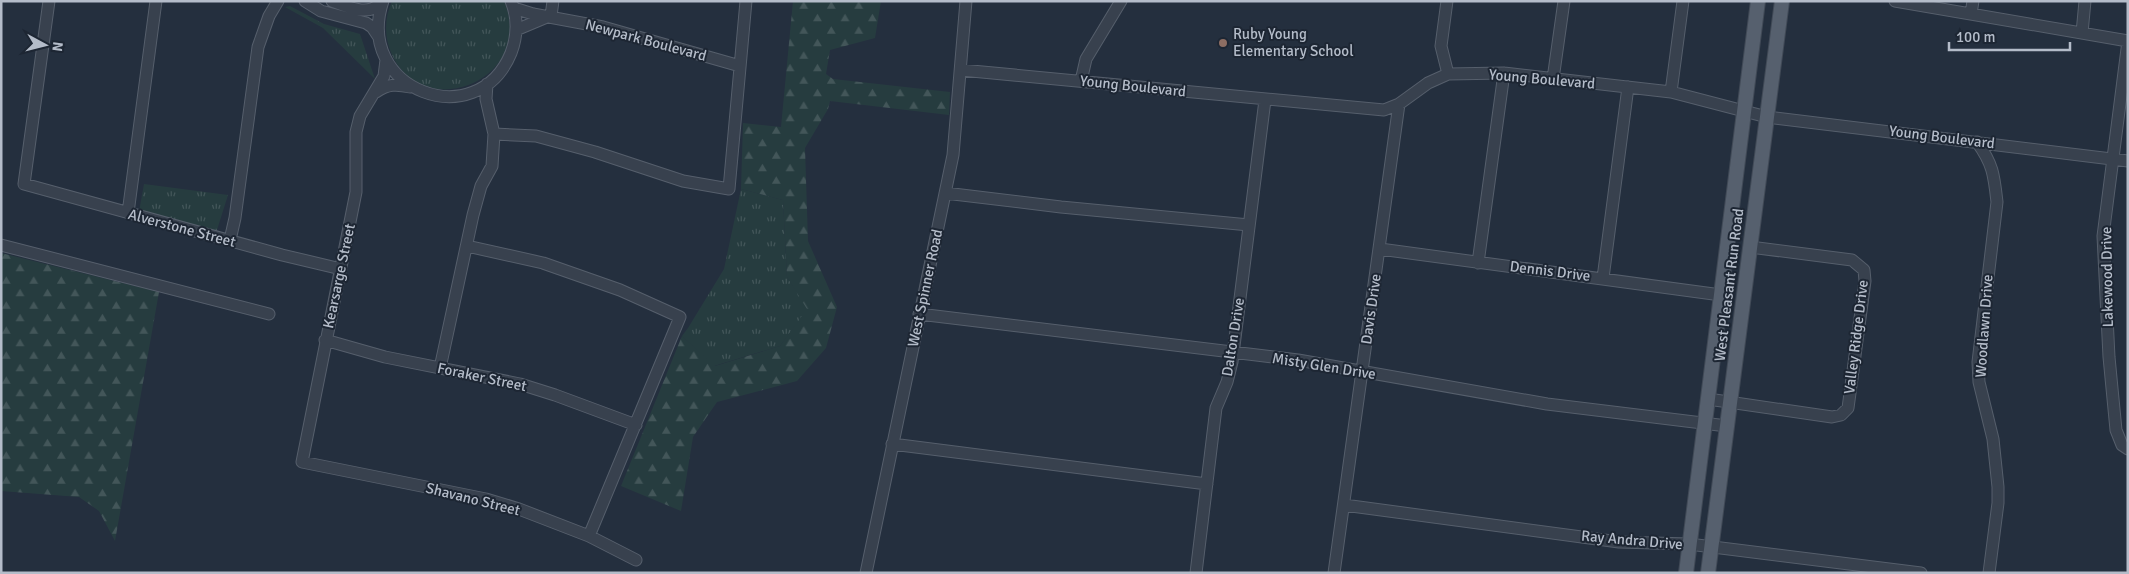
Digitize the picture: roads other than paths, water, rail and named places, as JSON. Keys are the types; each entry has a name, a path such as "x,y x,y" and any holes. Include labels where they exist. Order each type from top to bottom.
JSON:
{"main road":[{"name":"West Pleasant Run Road","path":"1686,573 1758,1"},
{"name":"West Pleasant Run Road","path":"1708,573 1782,1"}],"street":[{"name":"Alverstone Street","path":"49,1 24,184 282,255 341,269"},
{"path":"128,213 156,1"},
{"path":"230,240 235,218 258,47 264,28 278,1"},
{"path":"305,1 321,11 366,23 372,27 378,36 386,60 397,76 412,88"},
{"path":"332,1 366,11 373,9 382,1"},
{"path":"378,36 382,1"},
{"path":"516,30 539,19 551,16 552,1"},
{"path":"494,134 536,136 595,152 683,181 729,189 746,1"},
{"name":"West Spinner Road","path":"866,572 954,154 961,70 962,26 966,1"},
{"path":"1081,81 1086,59 1121,1"},
{"path":"1447,1 1441,46 1448,74"},
{"path":"1553,79 1564,1"},
{"path":"1671,92 1682,1"},
{"path":"1895,1 2128,41"},
{"path":"1971,14 1973,1"},
{"path":"2082,33 2085,1"},
{"path":"375,93 387,86 396,84 430,95 449,97 469,94 487,84 499,74 508,61 514,46 516,30 512,5"},
{"name":"Newpark Boulevard","path":"512,5 533,14 603,27 740,66"},
{"name":"Lakewood Drive","path":"2128,41 2103,236 2109,357 2116,430 2122,444 2128,449"},
{"name":"Kearsarge Street","path":"302,462 356,192 356,132 360,116 384,76 386,60"},
{"name":"Young Boulevard","path":"961,70 1373,110 1384,110 1399,104 1428,83 1448,74 1504,72 1671,92 1767,117 2128,161"},
{"path":"1478,262 1504,72"},
{"path":"440,368 481,186 492,166 494,134 486,99 487,84"},
{"path":"1603,278 1628,87"},
{"path":"469,94 479,102 490,118"},
{"name":"Dalton Drive","path":"1196,573 1216,408 1227,382 1233,353 1265,100"},
{"name":"Davis Drive","path":"1334,573 1399,104"},
{"name":"Woodlawn Drive","path":"1977,142 1989,159 1994,177 1997,202 1978,362 1979,382 1993,439 1998,487 1998,503 1989,573"},
{"path":"946,193 1061,207 1249,225"},
{"path":"1,245 269,314"},
{"path":"466,246 543,263 620,290 680,317 589,536"},
{"name":"Valley Ridge Drive","path":"1708,399 1832,417 1841,416 1848,408 1865,281 1864,270 1852,260 1750,247"},
{"name":"Dennis Drive","path":"1380,249 1721,295"},
{"name":"Misty Glen Drive","path":"919,314 1298,360 1546,404 1727,426"},
{"name":"Foraker Street","path":"325,340 384,358 520,384 636,425"},
{"path":"892,444 1207,484"},
{"name":"Shavano Street","path":"302,462 486,499 519,509 589,536 636,560"},
{"name":"Ray Andra Drive","path":"1344,505 1619,542 1689,544 1921,573"},
{"path":"866,572 871,573"}],"place":[{"name":"Ruby Young Elementary School","path":"1223,43"}]}
